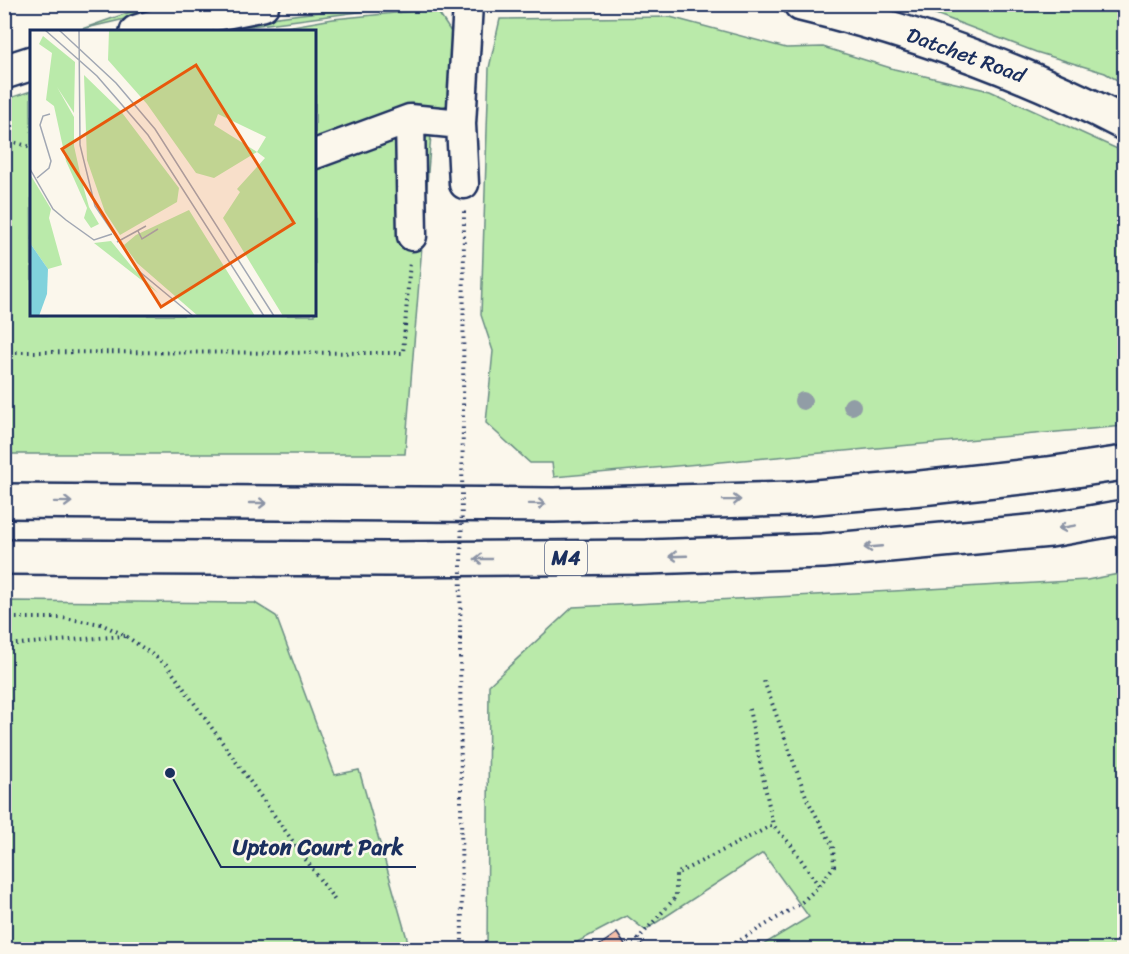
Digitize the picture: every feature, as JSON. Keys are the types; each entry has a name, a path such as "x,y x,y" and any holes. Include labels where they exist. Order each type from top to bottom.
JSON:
{"main road":[{"path":"144,30 262,4"},
{"name":"Datchet Road","path":"801,4 908,33 977,57 1033,79 1125,123"},
{"path":"4,72 30,64"},
{"path":"4,501 554,505 792,499 933,487 1125,463"},
{"name":"M4","path":"4,557 414,559 647,557 812,551 931,542 1050,530 1125,518"}],"lane":[{"path":"464,184 461,124 468,4"},
{"path":"316,154 410,119 461,124"},
{"path":"410,119 412,236"}],"path":[{"path":"4,140 30,146"},
{"path":"462,950 460,639 464,184"},
{"path":"4,352 403,353 412,236"},
{"path":"4,618 63,618 101,624 126,636 167,665 336,902"},
{"path":"4,645 126,636"},
{"path":"724,950 800,904 819,886 834,866 833,846 807,798 764,681"},
{"path":"749,709 773,825 791,844 819,886"},
{"path":"645,950 638,939 676,897 676,874 773,825"}],"green space":[{"path":"150,5 185,5 82,29"},
{"path":"411,5 224,30 209,30 252,21 332,11"},
{"path":"912,5 1124,5 1124,84 1105,73 1036,52"},
{"path":"436,9 453,35 448,105 433,110 405,454 5,454 4,100 30,91 30,316 316,316 316,30 270,30 333,19"},
{"path":"670,17 786,48 823,47 894,69 990,91 1124,152 1124,426 554,477 552,463 530,463 486,423 493,351 481,315 489,68 500,19"},
{"path":"1124,573 1124,949 756,949 809,917 763,853 645,930 627,916 564,949 487,949 489,685 573,607 1087,580"},
{"path":"5,601 255,603 276,616 335,775 359,770 410,949 5,949"}],"building":[{"path":"617,933 627,948 625,950 593,950"}],"place":[{"name":"Upton Court Park","path":"170,773"}]}
